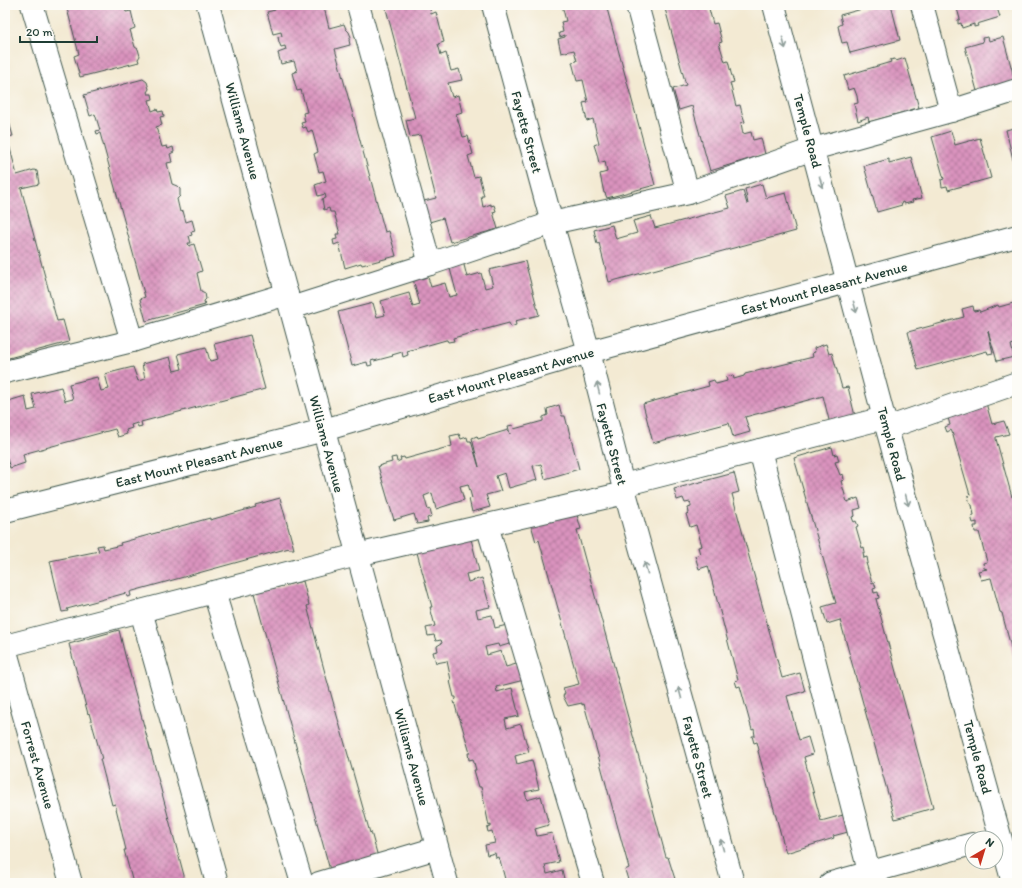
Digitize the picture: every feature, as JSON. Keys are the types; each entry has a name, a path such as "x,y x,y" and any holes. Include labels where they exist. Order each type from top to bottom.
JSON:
{"street":[{"path":"32,5 132,341"},
{"name":"Williams Avenue","path":"208,5 447,883"},
{"path":"358,5 430,264"},
{"name":"Fayette Street","path":"493,5 552,223 589,352 624,489 733,883"},
{"path":"637,5 688,193"},
{"name":"Temple Road","path":"774,5 886,423 1002,830"},
{"path":"922,5 951,111"},
{"path":"5,372 132,341 430,264 552,223 688,193 813,149 951,111 1017,90"},
{"name":"East Mount Pleasant Avenue","path":"5,511 324,430 589,352 1017,236"},
{"path":"5,647 141,610 357,555 487,525 624,489 760,450 886,423 1017,383"},
{"path":"760,450 870,878"},
{"path":"487,525 593,883"},
{"path":"214,592 302,883"},
{"path":"141,610 217,883"},
{"name":"Forrest Avenue","path":"5,647 71,883"},
{"name":"Temple Road","path":"1004,836 1013,883"},
{"path":"831,883 870,878 964,847"},
{"path":"319,883 437,848"}],"building":[{"path":"66,5 124,5 126,12 131,11 135,28 130,30 135,47 138,49 140,56 138,59 139,62 80,77 74,56 79,54"},
{"path":"273,5 331,5 324,7 329,28 344,24 349,32 351,37 349,40 350,45 335,49 385,232 389,231 396,256 362,265 361,263 345,268 339,243 334,245 333,240 337,239 336,234 340,234 334,212 330,212 329,208 324,210 322,199 326,198 325,194 318,196 315,185 326,181 323,171 319,172 314,154 318,152 312,130 308,132 306,127 303,128 301,123 305,122 303,113 307,112 301,90 297,91 292,73 297,71 294,61 281,64 278,53 286,50 285,46 281,47 279,42 278,37 282,36 281,32 273,34 267,12 275,10"},
{"path":"385,5 429,5 431,14 436,12 444,42 438,44 441,55 446,53 451,71 459,69 462,80 448,83 452,97 458,95 462,112 456,114 463,137 468,136 473,154 468,156 474,177 479,176 484,196 481,196 483,207 491,204 491,206 494,205 496,211 493,212 498,229 450,242 443,218 426,223 420,202 436,198 420,135 410,137 406,120 415,118"},
{"path":"562,5 606,5 655,185 607,198 604,193 600,174 607,172 605,161 599,163 594,145 599,143 593,119 587,121 583,103 588,102 583,80 577,81 572,62 577,61 574,50 561,53 558,39 565,37 565,35 560,37 559,33 563,32 561,22 566,21"},
{"path":"664,5 708,5 713,24 717,23 722,42 719,43 725,62 728,61 734,82 730,83 736,106 740,105 745,122 741,123 743,134 751,132 753,140 761,138 765,154 710,171 692,106 679,110 673,89 686,85"},
{"path":"877,5 891,5 900,40 850,53 847,42 842,43 838,26 842,24 840,15"},
{"path":"956,5 996,5 1000,17 977,24 978,26 974,27 974,24 962,28 961,23 958,24 958,20 960,19"},
{"path":"988,37 989,41 1003,37 1015,81 977,91 965,47 983,42 982,38"},
{"path":"905,58 919,108 909,110 910,112 904,114 904,112 869,122 868,117 858,121 854,104 858,103 857,96 854,88 848,90 844,76 891,62 890,60 895,59 896,61"},
{"path":"143,79 147,82 149,89 147,92 148,94 152,94 153,99 149,100 152,111 157,109 158,112 163,111 164,116 160,117 162,125 156,127 162,147 167,146 168,149 173,147 174,152 170,154 172,162 167,163 172,184 180,189 180,196 177,199 180,212 183,211 186,222 192,220 195,231 191,232 192,235 189,236 191,243 188,243 189,246 194,244 202,271 197,273 201,291 205,293 206,299 204,301 205,305 146,321 140,299 145,297 100,133 97,134 96,131 100,130 95,114 90,116 84,95"},
{"path":"5,115 7,115 13,136 7,137 17,175 34,170 37,171 39,184 21,188 57,321 63,320 69,342 5,359"},
{"path":"1017,127 1017,171 1016,172 1006,130"},
{"path":"951,131 955,145 980,138 991,178 948,190 947,186 942,187 941,180 944,179 932,137"},
{"path":"911,157 922,198 912,200 913,202 904,204 903,202 901,203 902,205 877,212 864,166 889,159 889,163"},
{"path":"762,184 766,198 786,193 796,231 609,282 599,243 597,244 594,230 612,225 616,239 637,233 633,221 651,216 655,228 730,208 726,196 743,191 748,204 745,189"},
{"path":"463,261 467,277 481,273 485,288 493,286 489,270 525,261 539,315 515,321 516,325 511,327 509,323 453,338 454,341 448,342 446,340 407,351 408,355 403,357 402,352 392,355 393,356 371,361 372,365 368,366 367,362 352,366 338,312 373,303 377,317 385,315 381,301 409,293 413,307 420,305 412,275 426,271 431,287 445,283 449,297 457,295 449,265"},
{"path":"1017,302 1017,343 1011,345 1014,357 997,361 988,331 993,353 988,354 987,351 918,370 908,332 964,317 962,309 973,306 974,311 979,310 980,312 998,305 999,307"},
{"path":"250,335 265,389 141,422 142,426 138,427 137,423 131,425 132,428 126,430 127,434 118,437 115,429 23,454 25,463 10,468 7,459 5,459 5,402 25,396 28,411 36,409 32,394 61,387 65,401 73,399 69,384 97,377 101,391 109,389 105,374 133,367 138,381 145,379 142,364 170,357 174,371 182,369 178,354 206,347 210,361 215,360 218,359 214,344"},
{"path":"826,344 829,354 832,353 842,388 848,387 855,416 830,424 823,396 745,417 750,432 733,437 729,423 653,443 643,404 709,386 708,382 714,380 716,384 727,381 726,377 733,375 734,379 744,376 745,374 813,357 812,353 815,352 814,348"},
{"path":"986,403 992,424 1004,421 1009,434 996,437 996,439 1012,497 1017,495 1017,670 991,578 981,580 978,571 987,569 984,568 983,563 987,562 979,532 975,532 974,526 977,526 977,522 973,523 971,516 974,515 968,496 970,495 952,432 951,430 947,432 945,427 950,425 947,414"},
{"path":"559,405 562,416 565,416 579,469 545,479 541,464 533,466 537,480 509,488 505,473 496,476 501,491 486,495 490,507 472,512 469,499 472,498 468,484 460,486 464,500 436,509 432,493 424,496 428,510 430,509 432,516 427,518 428,522 417,524 414,514 394,520 378,466 392,462 391,458 396,457 397,462 401,460 400,458 404,457 405,459 452,446 450,436 459,434 461,439 467,437 468,441 471,441 479,467 472,438 477,436 478,439 508,430 510,434 508,426 513,425 514,429 543,421 543,417 548,415 547,409"},
{"path":"832,447 834,455 837,454 839,461 835,462 840,475 843,474 844,480 841,481 847,502 858,498 861,508 854,510 855,516 852,517 858,526 856,527 862,548 864,547 864,558 867,557 868,563 866,563 872,583 874,582 876,588 873,589 874,593 878,592 879,598 876,599 933,808 895,819 840,620 827,624 822,607 836,603 794,458"},
{"path":"734,473 739,492 732,494 782,678 800,673 805,691 787,696 799,740 808,737 813,754 804,757 821,821 843,815 848,832 786,853 758,751 757,742 754,743 752,736 755,736 754,729 752,730 740,686 737,687 735,681 738,680 708,566 699,569 695,556 700,554 698,547 702,546 696,525 690,527 686,514 689,513 688,508 691,507 691,505 690,502 685,503 683,498 677,500 674,489"},
{"path":"280,498 294,549 289,548 133,591 130,592 131,596 127,597 126,593 67,609 68,611 62,612 50,561 99,551 97,546 103,545 104,549 121,545 120,543 210,518 210,520 256,507 255,505"},
{"path":"575,508 581,529 577,530 666,857 668,857 675,879 661,883 629,883 625,870 629,868 584,704 582,705 582,703 568,706 563,696 565,693 563,688 579,684 539,540 536,542 530,521"},
{"path":"470,535 479,571 466,574 468,582 482,578 490,607 476,610 478,618 492,615 495,628 511,624 516,642 499,647 498,644 485,647 487,655 501,651 506,667 523,662 528,679 496,687 497,692 512,688 519,716 505,719 507,728 521,724 529,752 515,756 517,764 532,760 539,789 525,792 527,800 541,796 549,825 535,829 537,836 552,833 559,862 545,865 547,874 562,870 565,883 506,883 498,857 496,858 495,853 487,855 485,845 495,843 492,831 488,832 487,828 491,827 491,825 489,826 481,787 479,787 474,770 476,770 473,759 469,760 468,753 470,753 454,701 456,697 454,697 450,681 447,661 436,663 433,652 438,651 437,646 442,643 441,640 436,641 434,635 428,636 426,628 435,626 430,607 432,607 416,549"},
{"path":"303,581 309,605 307,606 325,673 378,857 330,870 254,593"},
{"path":"119,630 186,883 133,883 124,850 126,850 115,804 112,805 100,759 102,759 69,644"}]}
